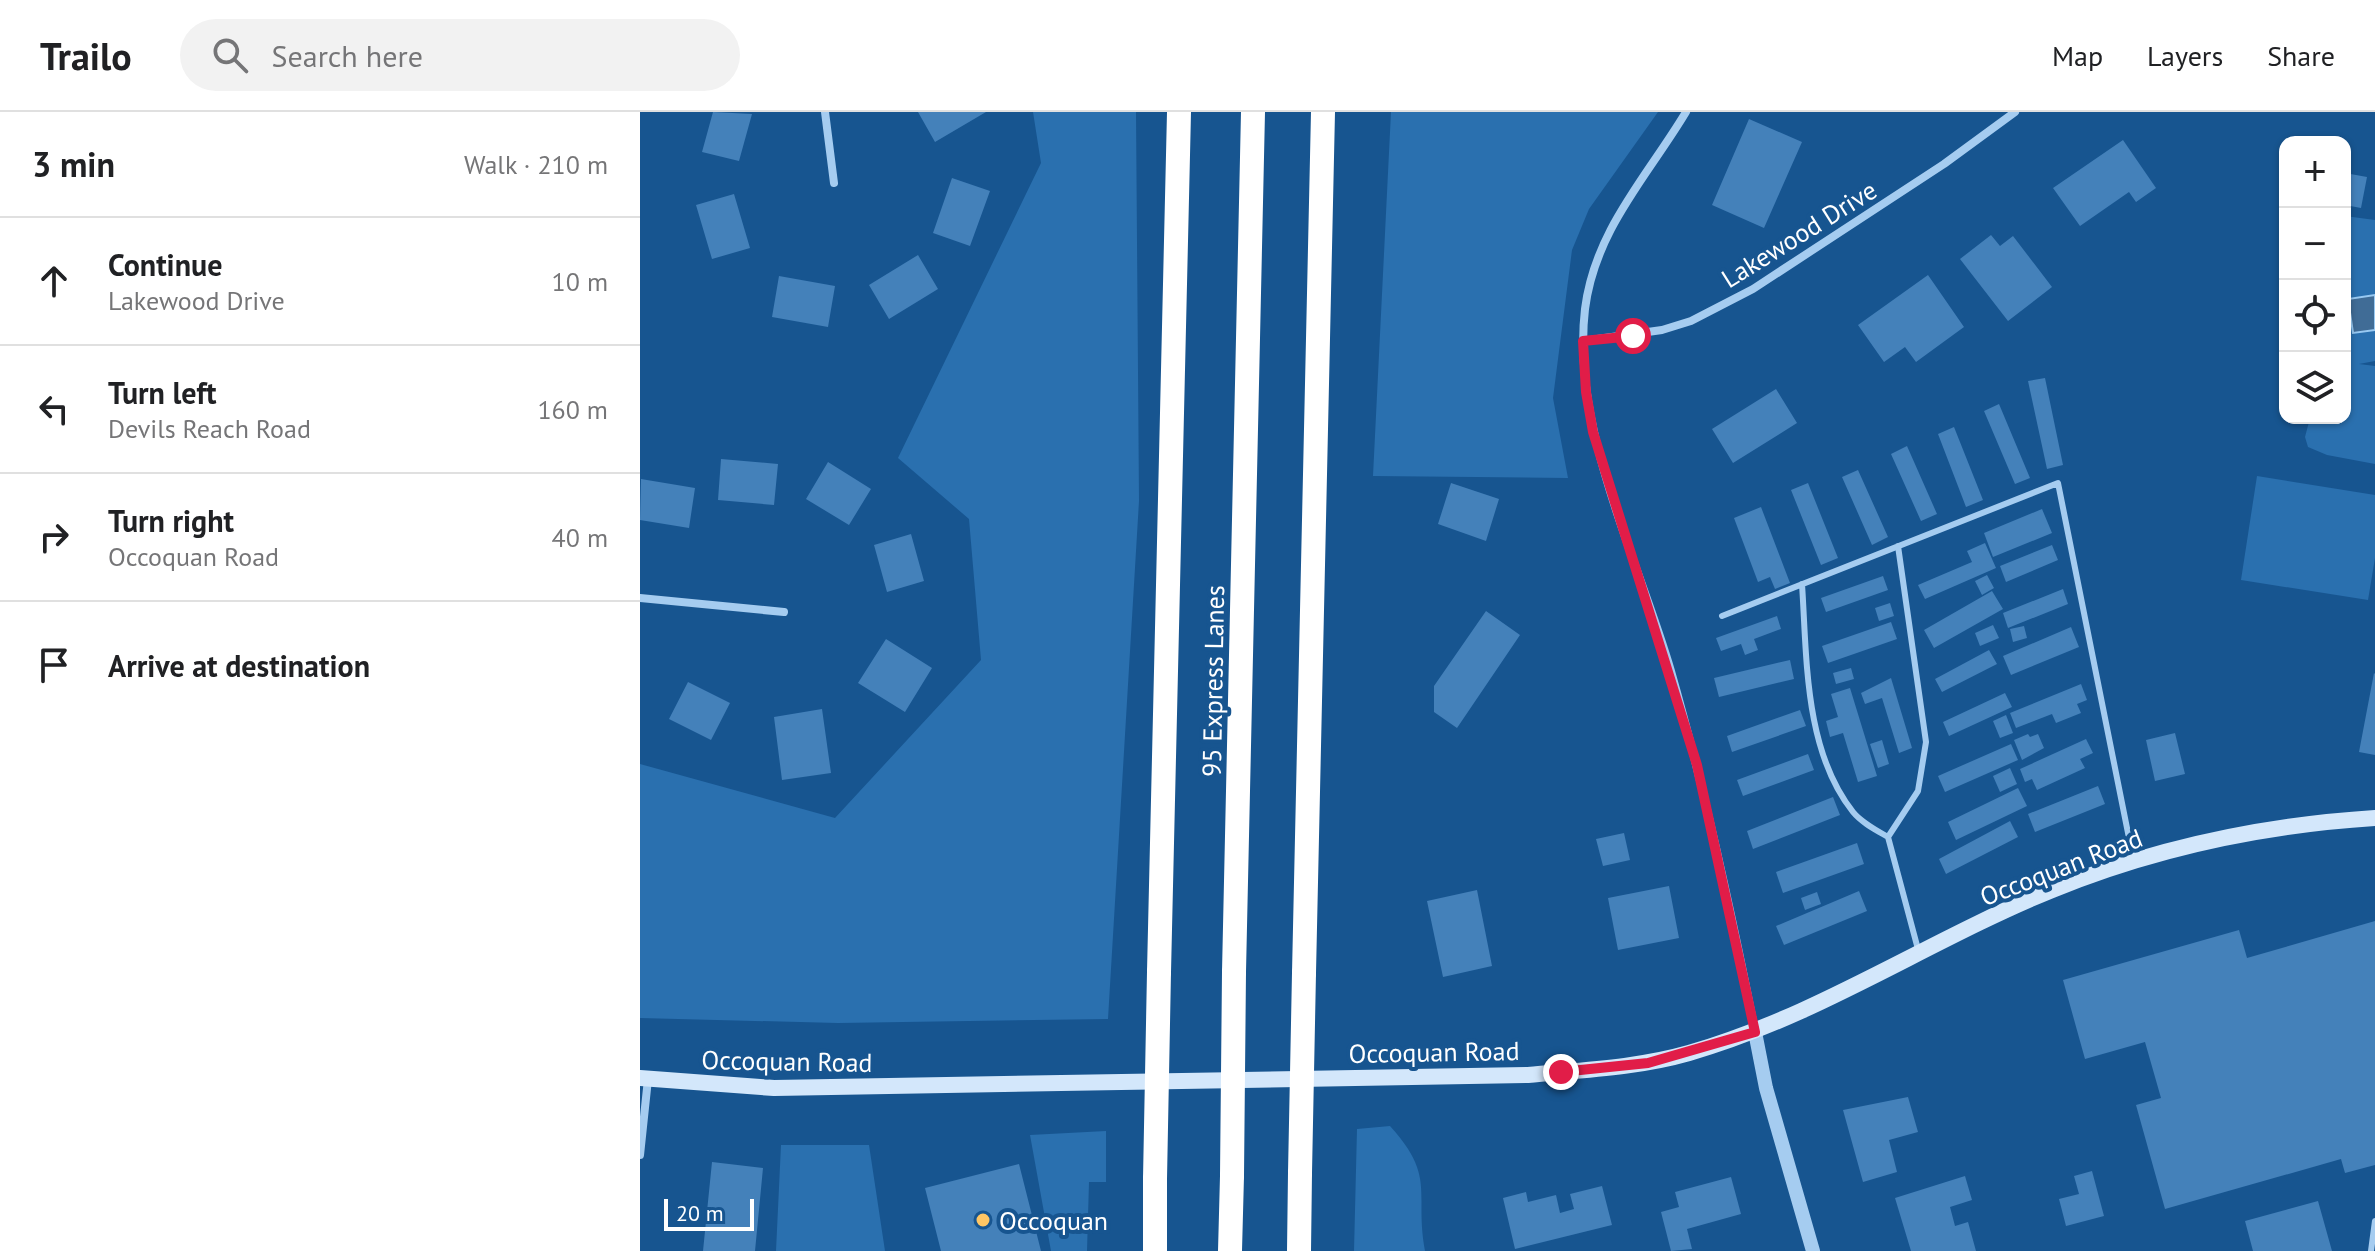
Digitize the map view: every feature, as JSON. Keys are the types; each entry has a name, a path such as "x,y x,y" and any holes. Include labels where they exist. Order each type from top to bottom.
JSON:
{"highway":[{"path":"1155,1251 1179,112"},
{"name":"95 Express Lanes","path":"1230,1251 1253,112"},
{"path":"1299,1251 1323,112"}],"main road":[{"name":"Occoquan Road","path":"644,1079 774,1088 1528,1075 1648,1063 1755,1032 2052,890 2133,861 2268,830 2375,818"}],"street":[{"path":"825,112 834,183"},
{"path":"1686,112 1635,184 1609,229 1593,273 1583,341 1586,392 1593,432 1697,765 1766,1088 1813,1251"},
{"name":"Lakewood Drive","path":"1583,341 1662,330 1691,321 1753,289 1944,164 2015,112"},
{"path":"640,598 784,612"},
{"path":"640,1155 644,1079"}],"lane":[{"path":"1722,616 2058,483 2133,861"},
{"path":"1888,837 1918,791 1926,742 1898,546"},
{"path":"1802,584 1809,686 1821,746 1854,813 1888,837 1919,955"},
{"path":"2371,1251 2375,1221"}],"shaded area":[{"path":"1033,112 1136,112 1139,501 1108,1019 838,1023 640,1018 640,764 835,818 981,660 969,519 898,458 1041,163"},
{"path":"1391,112 1658,112 1589,209 1572,250 1553,398 1568,478 1373,476"},
{"path":"2351,217 2375,220 2375,361 2359,364 2375,366 2375,464 2327,455 2308,447 2305,437 2308,424 2351,424"},
{"path":"2375,295 2375,330 2353,333 2351,299"},
{"path":"2257,476 2375,495 2375,558 2368,600 2241,580"},
{"path":"1390,1126 1405,1144 1419,1173 1425,1251 1354,1251 1357,1129"},
{"path":"1106,1131 1106,1182 1089,1182 1087,1251 1051,1251 1030,1135"},
{"path":"781,1145 869,1145 885,1251 776,1251"}],"building":[{"path":"713,112 752,114 739,161 702,152"},
{"path":"918,112 986,112 935,142"},
{"path":"1749,119 1802,142 1764,228 1712,205"},
{"path":"2123,140 2156,188 2136,202 2129,192 2080,226 2053,188"},
{"path":"2351,174 2367,177 2361,208 2351,206"},
{"path":"952,178 990,191 970,246 933,233"},
{"path":"734,194 750,248 712,259 696,205"},
{"path":"1991,235 2000,246 2013,236 2052,287 2008,321 1960,259"},
{"path":"918,255 938,289 889,319 869,285"},
{"path":"1928,275 1964,327 1916,362 1905,347 1884,362 1858,325"},
{"path":"779,276 835,286 828,327 772,317"},
{"path":"2045,378 2063,465 2047,469 2028,381"},
{"path":"1776,389 1797,423 1733,463 1712,429"},
{"path":"1999,404 2030,478 2015,484 1984,411"},
{"path":"1954,427 1983,500 1966,507 1938,434"},
{"path":"1907,446 1937,514 1921,521 1891,454"},
{"path":"721,459 778,464 774,505 718,500"},
{"path":"828,462 871,489 849,525 806,499"},
{"path":"1858,470 1888,537 1872,545 1842,477"},
{"path":"641,479 695,488 689,528 640,520"},
{"path":"1451,483 1499,499 1486,541 1438,524"},
{"path":"1808,483 1838,558 1821,565 1791,490"},
{"path":"1761,507 1790,583 1775,589 1770,577 1758,582 1734,518"},
{"path":"2042,509 2052,533 1993,557 1984,533"},
{"path":"911,534 924,581 887,592 874,545"},
{"path":"1985,543 1996,568 1925,599 1918,585 1972,562 1967,551"},
{"path":"2052,545 2058,560 2006,582 2000,566"},
{"path":"1987,575 1994,588 1982,595 1975,581"},
{"path":"1883,576 1888,590 1826,612 1821,598"},
{"path":"2063,589 2068,604 2008,628 2003,613"},
{"path":"1992,591 2003,609 1934,648 1924,630"},
{"path":"1890,603 1894,616 1879,621 1875,608"},
{"path":"1486,611 1520,635 1457,728 1434,712 1434,686"},
{"path":"1777,616 1781,629 1754,639 1758,650 1745,655 1741,644 1721,651 1716,638"},
{"path":"1891,622 1897,639 1828,663 1822,646"},
{"path":"1993,625 1999,638 1980,646 1975,633"},
{"path":"2024,626 2027,638 2013,642 2010,629"},
{"path":"2071,627 2079,647 2011,675 2003,656"},
{"path":"886,639 932,668 905,712 858,683"},
{"path":"1989,650 1997,664 1942,692 1935,679"},
{"path":"1790,660 1794,679 1719,697 1714,678"},
{"path":"1851,668 1854,679 1836,684 1833,673"},
{"path":"2375,674 2375,755 2359,752"},
{"path":"1891,678 1912,748 1899,753 1882,698 1865,704 1861,693"},
{"path":"688,682 730,703 711,740 669,719"},
{"path":"2081,684 2087,700 2077,704 2081,713 2056,723 2052,714 2016,728 2010,713"},
{"path":"1850,688 1877,776 1858,782 1843,733 1830,737 1826,721 1838,717 1831,694"},
{"path":"2005,693 2012,707 1949,736 1943,722"},
{"path":"822,709 831,773 782,780 774,717"},
{"path":"1800,710 1806,726 1732,752 1727,736"},
{"path":"2006,715 2013,733 2000,738 1993,721"},
{"path":"2175,733 2185,774 2155,781 2146,740"},
{"path":"2028,734 2030,737 2038,734 2044,748 2022,760 2014,740"},
{"path":"2086,739 2093,753 2080,759 2085,768 2037,790 2032,779 2025,782 2020,769"},
{"path":"1882,740 1889,764 1878,768 1870,744"},
{"path":"2011,744 2018,760 1945,792 1938,776"},
{"path":"1808,754 1814,770 1743,796 1737,780"},
{"path":"2010,768 2017,784 2000,792 1993,776"},
{"path":"2098,786 2105,804 2035,832 2028,814"},
{"path":"2018,788 2027,806 1956,840 1948,822"},
{"path":"1833,797 1840,815 1753,849 1747,831"},
{"path":"2010,821 2018,837 1946,874 1939,859"},
{"path":"1624,833 1630,860 1603,866 1596,839"},
{"path":"1857,843 1864,864 1783,893 1776,872"},
{"path":"1669,886 1679,938 1618,950 1608,898"},
{"path":"1477,890 1492,966 1443,977 1427,901"},
{"path":"1859,891 1867,911 1784,945 1776,926"},
{"path":"1817,892 1821,904 1805,910 1801,898"},
{"path":"2375,921 2375,1165 2345,1173 2341,1159 2165,1209 2136,1105 2161,1098 2145,1042 2085,1059 2063,980 2239,930 2247,958"},
{"path":"1908,1097 1918,1132 1889,1140 1897,1172 1863,1182 1843,1110"},
{"path":"712,1162 763,1168 755,1251 703,1251"},
{"name":"Occoquan","path":"1019,1164 1041,1251 941,1251 925,1188"},
{"path":"2092,1171 2104,1216 2066,1226 2059,1199 2079,1194 2074,1176"},
{"path":"1965,1176 1972,1200 1950,1207 1955,1226 1968,1222 1976,1251 1911,1251 1895,1198"},
{"path":"1731,1177 1741,1214 1687,1229 1692,1249 1671,1251 1661,1212 1679,1207 1675,1192"},
{"path":"1602,1186 1612,1225 1515,1249 1503,1198 1526,1192 1528,1202 1556,1195 1560,1213 1574,1209 1570,1194"},
{"path":"2318,1201 2332,1251 2253,1251 2245,1221"}],"place":[{"name":"Occoquan","path":"983,1220"}],"route":[{"path":"1561,1072 1648,1063 1755,1032 1697,765 1589,412 1583,341 1633,336"}]}
